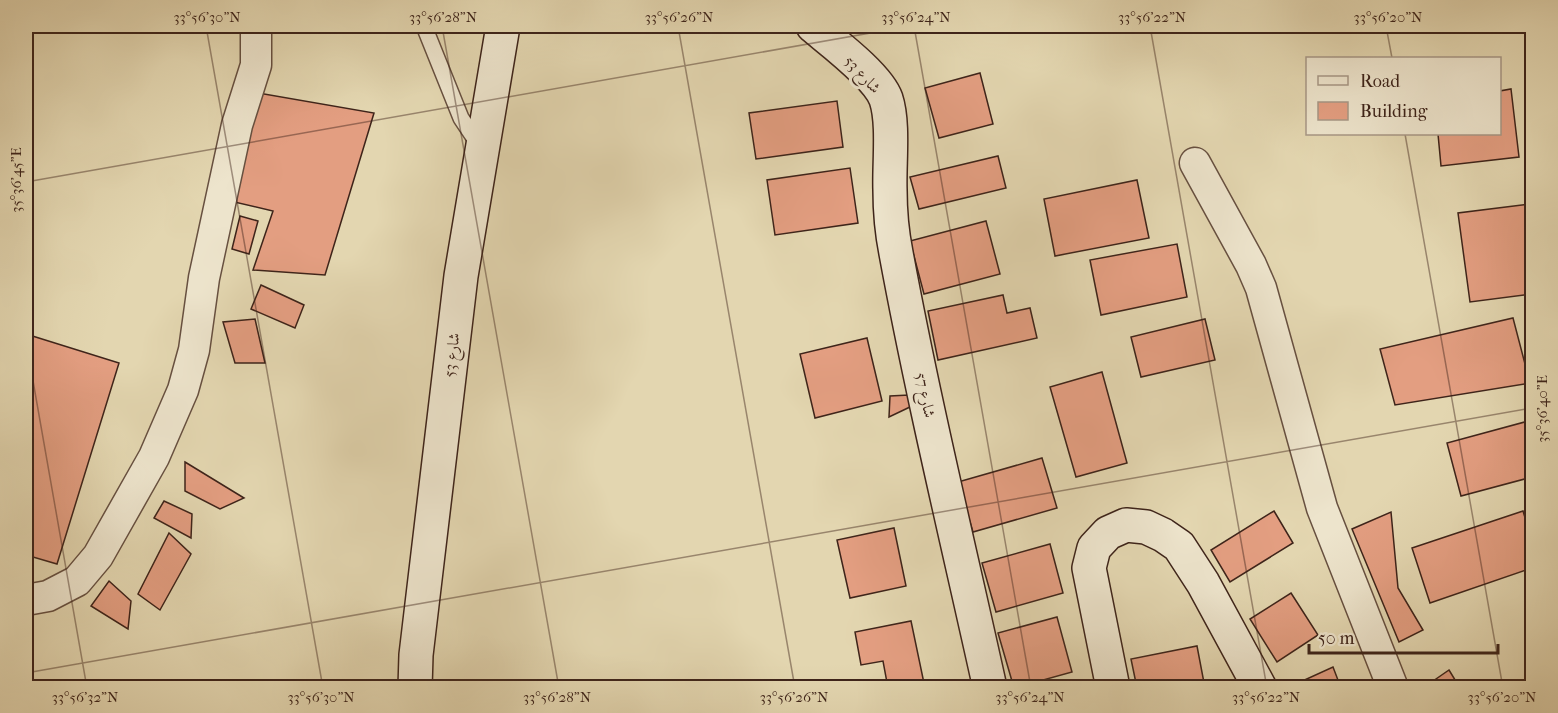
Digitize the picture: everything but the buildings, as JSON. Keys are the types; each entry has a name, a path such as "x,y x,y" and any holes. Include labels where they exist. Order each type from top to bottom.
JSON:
{"street":[{"path":"26,600 48,596 77,580 98,556 154,457 183,390 194,350 204,278 237,125 256,65 256,26"},
{"name":"شارع 53","path":"415,687 416,655 461,276 503,26"},
{"name":"شارع 53","path":"813,26 870,78 886,99"},
{"name":"شارع 57","path":"886,99 890,136 890,192 896,250 935,441 990,687"},
{"path":"1195,163 1251,265 1261,288 1322,508 1393,687"},
{"path":"1113,687 1089,568 1094,548 1108,533 1126,525 1146,527 1163,534 1179,546 1203,583 1260,687"}],"lane":[{"path":"424,26 460,118 482,148"}]}
